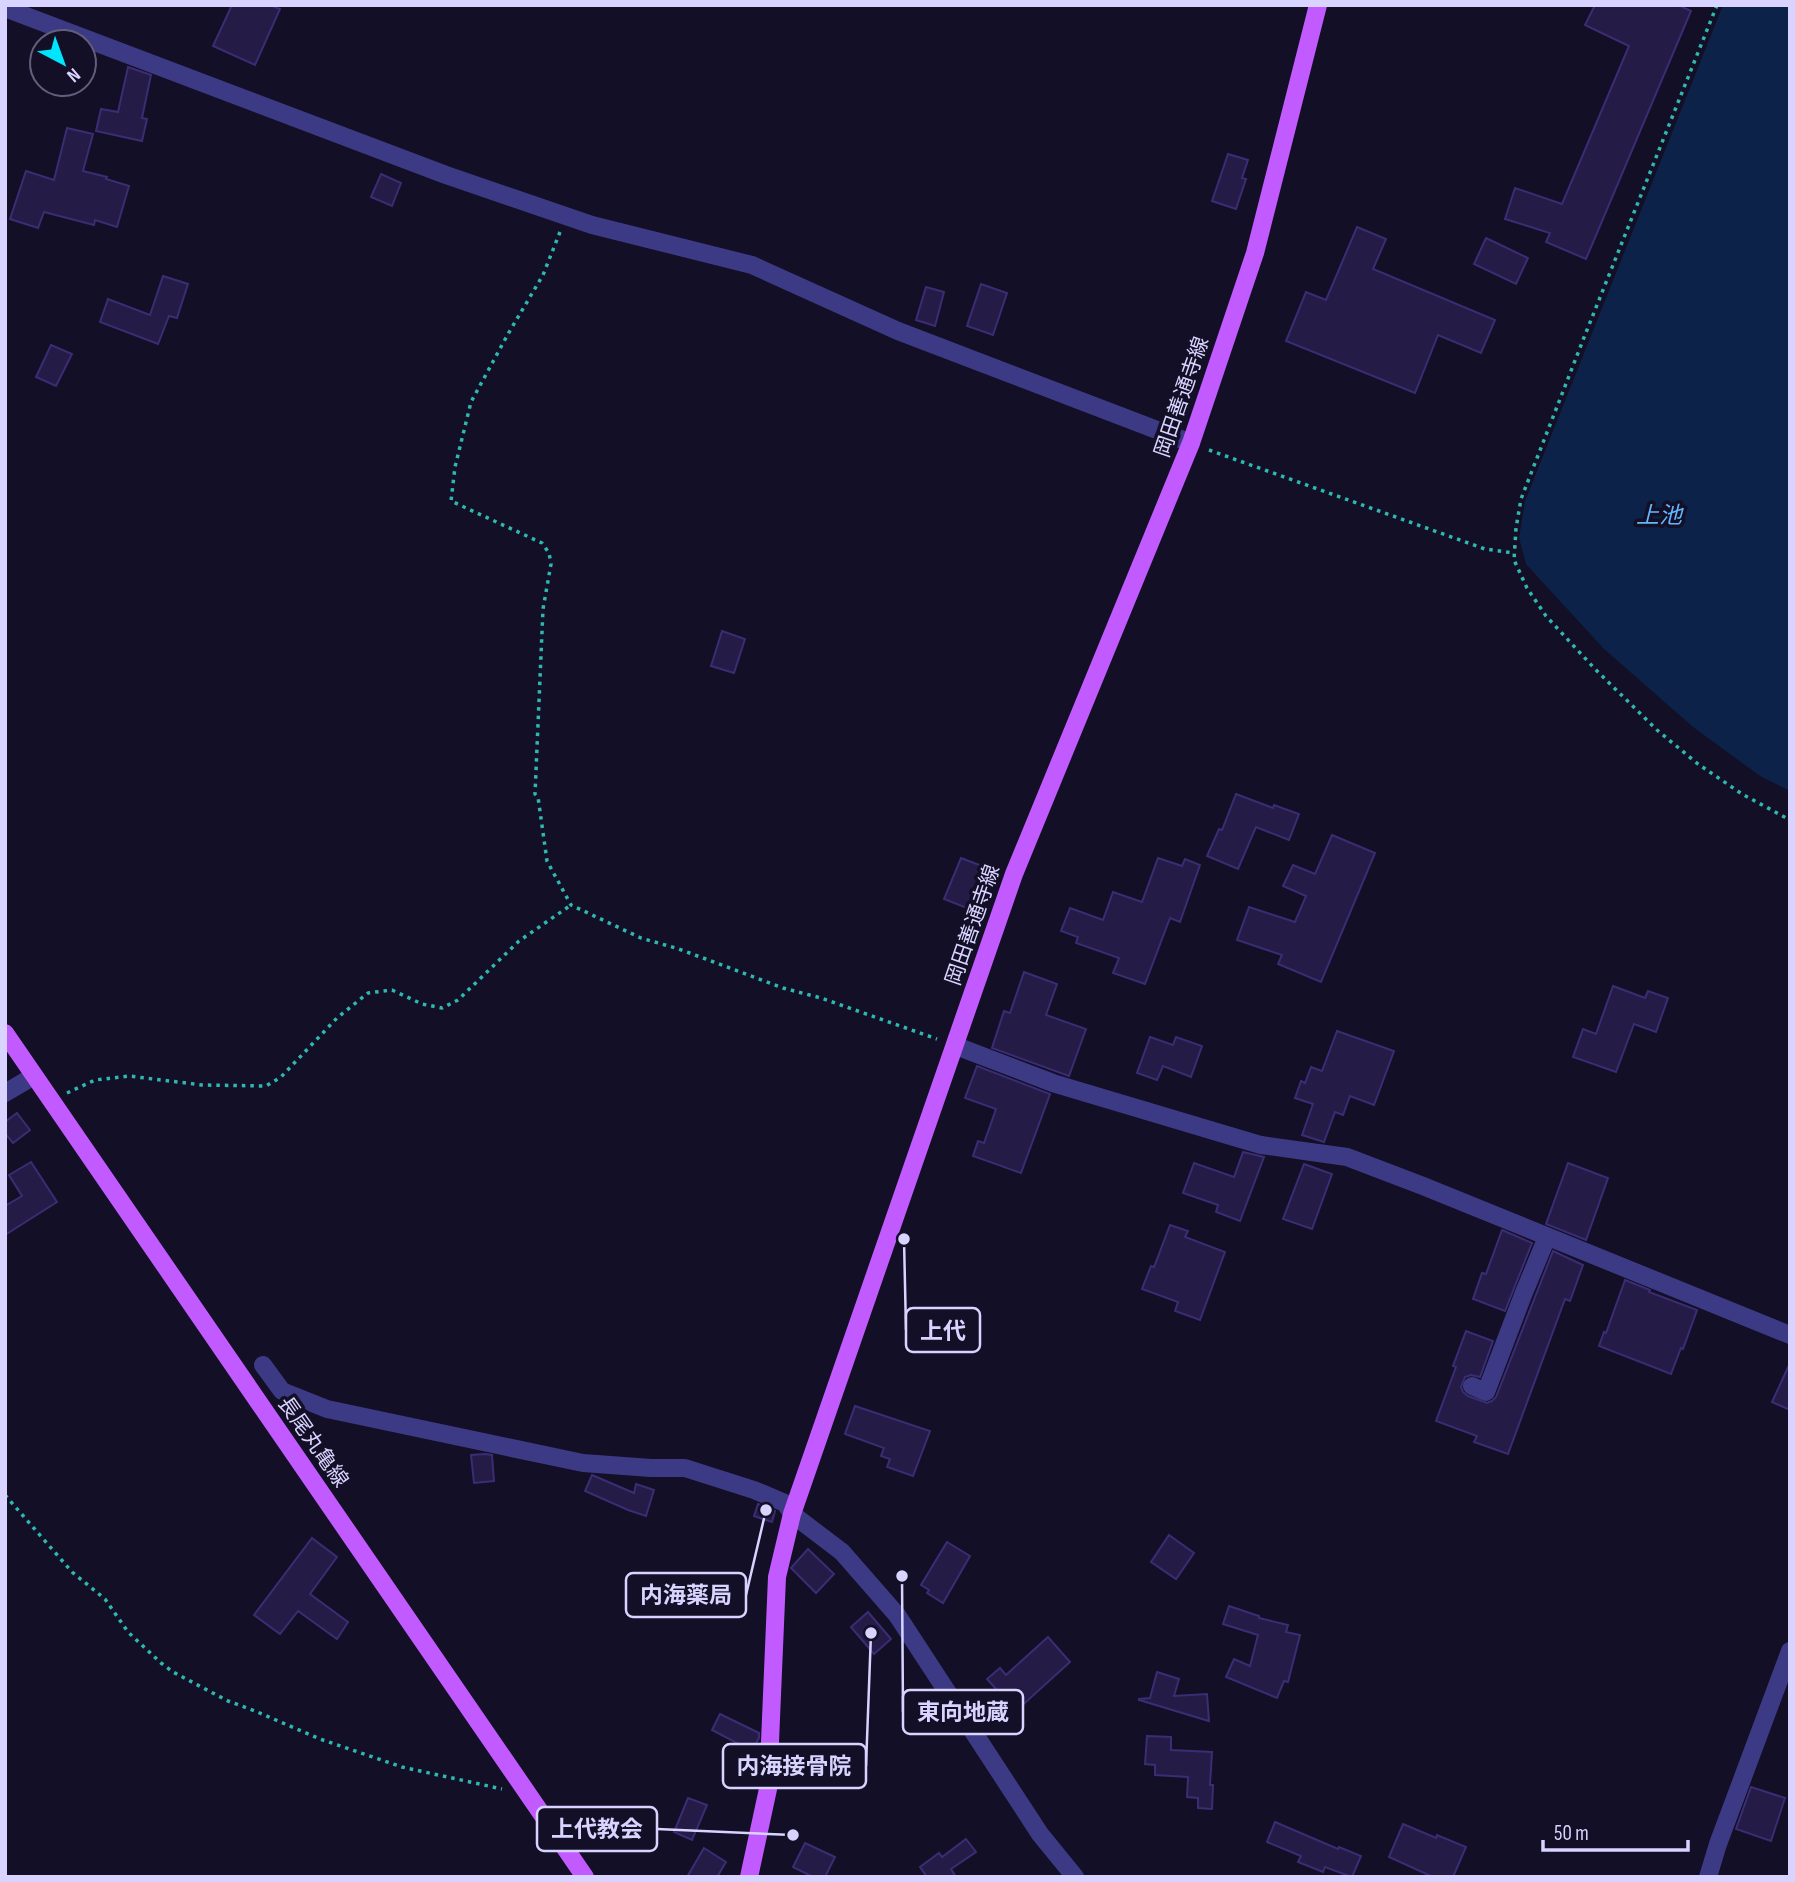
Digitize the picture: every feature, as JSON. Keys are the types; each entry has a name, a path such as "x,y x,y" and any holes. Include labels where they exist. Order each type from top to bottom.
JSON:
{"main road":[{"name":"岡田善通寺線","path":"749,1877 768,1790 777,1577 792,1514 1014,874 1191,443 1255,253 1318,5"},
{"name":"長尾丸亀線","path":"5,1033 11,1053 34,1076 585,1877"}],"street":[{"path":"5,8 446,175 541,208 592,225 752,265 898,331 1191,443"},
{"path":"956,1046 1052,1083 1261,1145 1347,1157 1790,1335"},
{"path":"5,1093 34,1076"},
{"path":"1487,1393 1547,1237"},
{"path":"263,1365 282,1391 327,1409 583,1463 685,1468 754,1489 785,1503 792,1514 842,1552 897,1615 1040,1834 1074,1877"},
{"path":"261,1407 282,1391"},
{"path":"1708,1877 1790,1651"}],"path":[{"path":"1717,5 1521,499 1514,560 1527,588 1546,616 1648,722 1742,794 1790,820"},
{"path":"559,236 543,275 471,402 455,467 451,501 542,543 549,553 551,564 543,610 535,794 538,797 547,861 571,905 641,938 956,1046"},
{"path":"1191,443 1485,549 1514,553"},
{"path":"50,1100 95,1080 129,1076 202,1085 266,1086 281,1077 337,1017 368,993 392,990 422,1004 442,1008 458,1000 519,942 571,905"},
{"path":"5,1495 72,1572 105,1599 128,1632 173,1672 228,1701 320,1739 402,1767 528,1795"}],"water":[{"name":"上池","path":"1723,5 1790,5 1790,791 1760,776 1693,727 1603,648 1526,564 1519,538 1525,501"}],"building":[{"path":"232,5 270,5 280,9 255,65 213,46"},
{"path":"1595,5 1678,5 1691,11 1586,259 1546,242 1550,233 1505,219 1515,188 1562,204 1629,46 1585,25"},
{"path":"128,67 151,75 142,118 147,119 142,141 96,131 101,109 118,112"},
{"path":"67,128 93,134 83,171 129,186 117,227 95,220 94,225 44,212 38,228 10,219 26,171 54,180"},
{"path":"1228,154 1248,160 1242,178 1246,179 1236,209 1212,201"},
{"path":"381,174 401,183 392,206 371,197"},
{"path":"1357,227 1386,239 1373,269 1495,320 1481,353 1438,335 1415,393 1286,341 1306,292 1326,300"},
{"path":"1486,238 1528,258 1516,284 1474,264"},
{"path":"163,276 188,284 177,318 169,316 158,344 100,322 108,299 150,315"},
{"path":"981,284 1007,293 993,335 967,326"},
{"path":"926,287 944,292 935,326 916,320"},
{"path":"51,345 72,354 56,386 36,377"},
{"path":"722,631 745,639 734,673 711,666"},
{"path":"1236,794 1273,808 1274,805 1299,814 1289,840 1256,827 1238,869 1207,856 1219,829 1222,830"},
{"path":"1332,835 1375,853 1321,982 1278,964 1282,955 1237,940 1249,907 1295,922 1306,896 1283,886 1293,865 1315,874"},
{"path":"961,858 990,869 980,892 984,894 977,912 944,899"},
{"path":"1158,858 1182,866 1185,859 1200,865 1180,922 1170,918 1145,984 1113,973 1119,958 1076,943 1078,937 1061,931 1070,908 1103,920 1113,892 1142,902"},
{"path":"1024,972 1057,984 1046,1015 1086,1029 1069,1076 992,1048 1004,1011 1010,1013"},
{"path":"1613,986 1645,998 1648,991 1668,998 1656,1032 1634,1024 1616,1072 1573,1057 1583,1029 1596,1034"},
{"path":"1337,1031 1394,1051 1374,1105 1350,1096 1343,1115 1335,1112 1324,1142 1302,1135 1313,1104 1295,1098 1301,1081 1305,1083 1311,1067 1322,1071"},
{"path":"1150,1037 1173,1045 1176,1037 1202,1046 1191,1077 1163,1066 1157,1080 1137,1073"},
{"path":"977,1066 1050,1094 1021,1173 973,1156 978,1141 984,1143 996,1109 965,1098"},
{"path":"17,1113 30,1130 13,1143 5,1133 5,1122"},
{"path":"1243,1152 1264,1157 1240,1221 1216,1212 1218,1205 1183,1193 1194,1163 1234,1177"},
{"path":"31,1162 57,1202 5,1235 5,1206 22,1196 9,1175"},
{"path":"1568,1163 1608,1178 1586,1240 1546,1224"},
{"path":"1304,1164 1332,1174 1312,1229 1283,1219"},
{"path":"1170,1225 1188,1231 1185,1237 1225,1252 1200,1320 1175,1311 1178,1302 1142,1289 1151,1266 1154,1267"},
{"path":"1502,1230 1532,1243 1505,1311 1473,1299 1482,1273 1486,1274"},
{"path":"1553,1251 1583,1265 1570,1301 1565,1299 1508,1454 1474,1442 1477,1436 1436,1421 1466,1331 1493,1341 1480,1377 1465,1377 1461,1387 1463,1392 1487,1403 1496,1397"},
{"path":"1625,1280 1697,1310 1671,1374 1599,1346"},
{"path":"1790,1363 1790,1410 1772,1402"},
{"path":"855,1406 930,1431 913,1476 887,1467 890,1459 881,1456 884,1448 845,1434"},
{"path":"471,1455 492,1455 494,1481 474,1483"},
{"path":"592,1475 634,1493 636,1484 654,1490 646,1516 585,1491"},
{"path":"758,1504 775,1511 772,1522 754,1516"},
{"path":"1169,1535 1194,1553 1176,1579 1151,1562"},
{"path":"312,1538 337,1557 310,1594 348,1622 337,1639 298,1611 280,1634 254,1615"},
{"path":"947,1542 970,1556 943,1603 927,1593 929,1590 921,1585"},
{"path":"808,1549 834,1574 816,1593 791,1568"},
{"path":"1229,1606 1259,1618 1288,1625 1286,1632 1300,1635 1288,1682 1284,1681 1277,1698 1226,1677 1234,1659 1250,1666 1258,1635 1223,1624"},
{"path":"868,1612 891,1639 874,1654 851,1627"},
{"path":"1048,1637 1070,1662 1016,1711 987,1679 1000,1668 1006,1675"},
{"path":"1157,1672 1179,1679 1174,1696 1207,1694 1209,1721 1139,1700 1150,1698"},
{"path":"720,1714 759,1733 752,1751 712,1730"},
{"path":"1147,1736 1171,1737 1171,1750 1212,1752 1212,1809 1198,1808 1198,1798 1187,1797 1188,1777 1155,1775 1155,1765 1145,1764"},
{"path":"1751,1787 1785,1798 1771,1841 1736,1829"},
{"path":"688,1798 707,1805 692,1840 674,1832"},
{"path":"1275,1822 1361,1856 1352,1877 1325,1867 1323,1872 1298,1862 1301,1856 1267,1842"},
{"path":"1403,1824 1466,1847 1453,1877 1433,1877 1389,1857"},
{"path":"966,1839 976,1852 951,1869 956,1877 927,1877 920,1867 939,1853 942,1857"},
{"path":"805,1843 835,1857 825,1877 813,1877 793,1867"},
{"path":"704,1848 726,1862 717,1877 687,1877"}],"place":[{"name":"上代","path":"904,1239"},
{"name":"内海薬局","path":"766,1510"},
{"name":"東向地蔵","path":"902,1576"},
{"name":"内海接骨院","path":"871,1633"},
{"name":"上代教会","path":"793,1835"}]}
